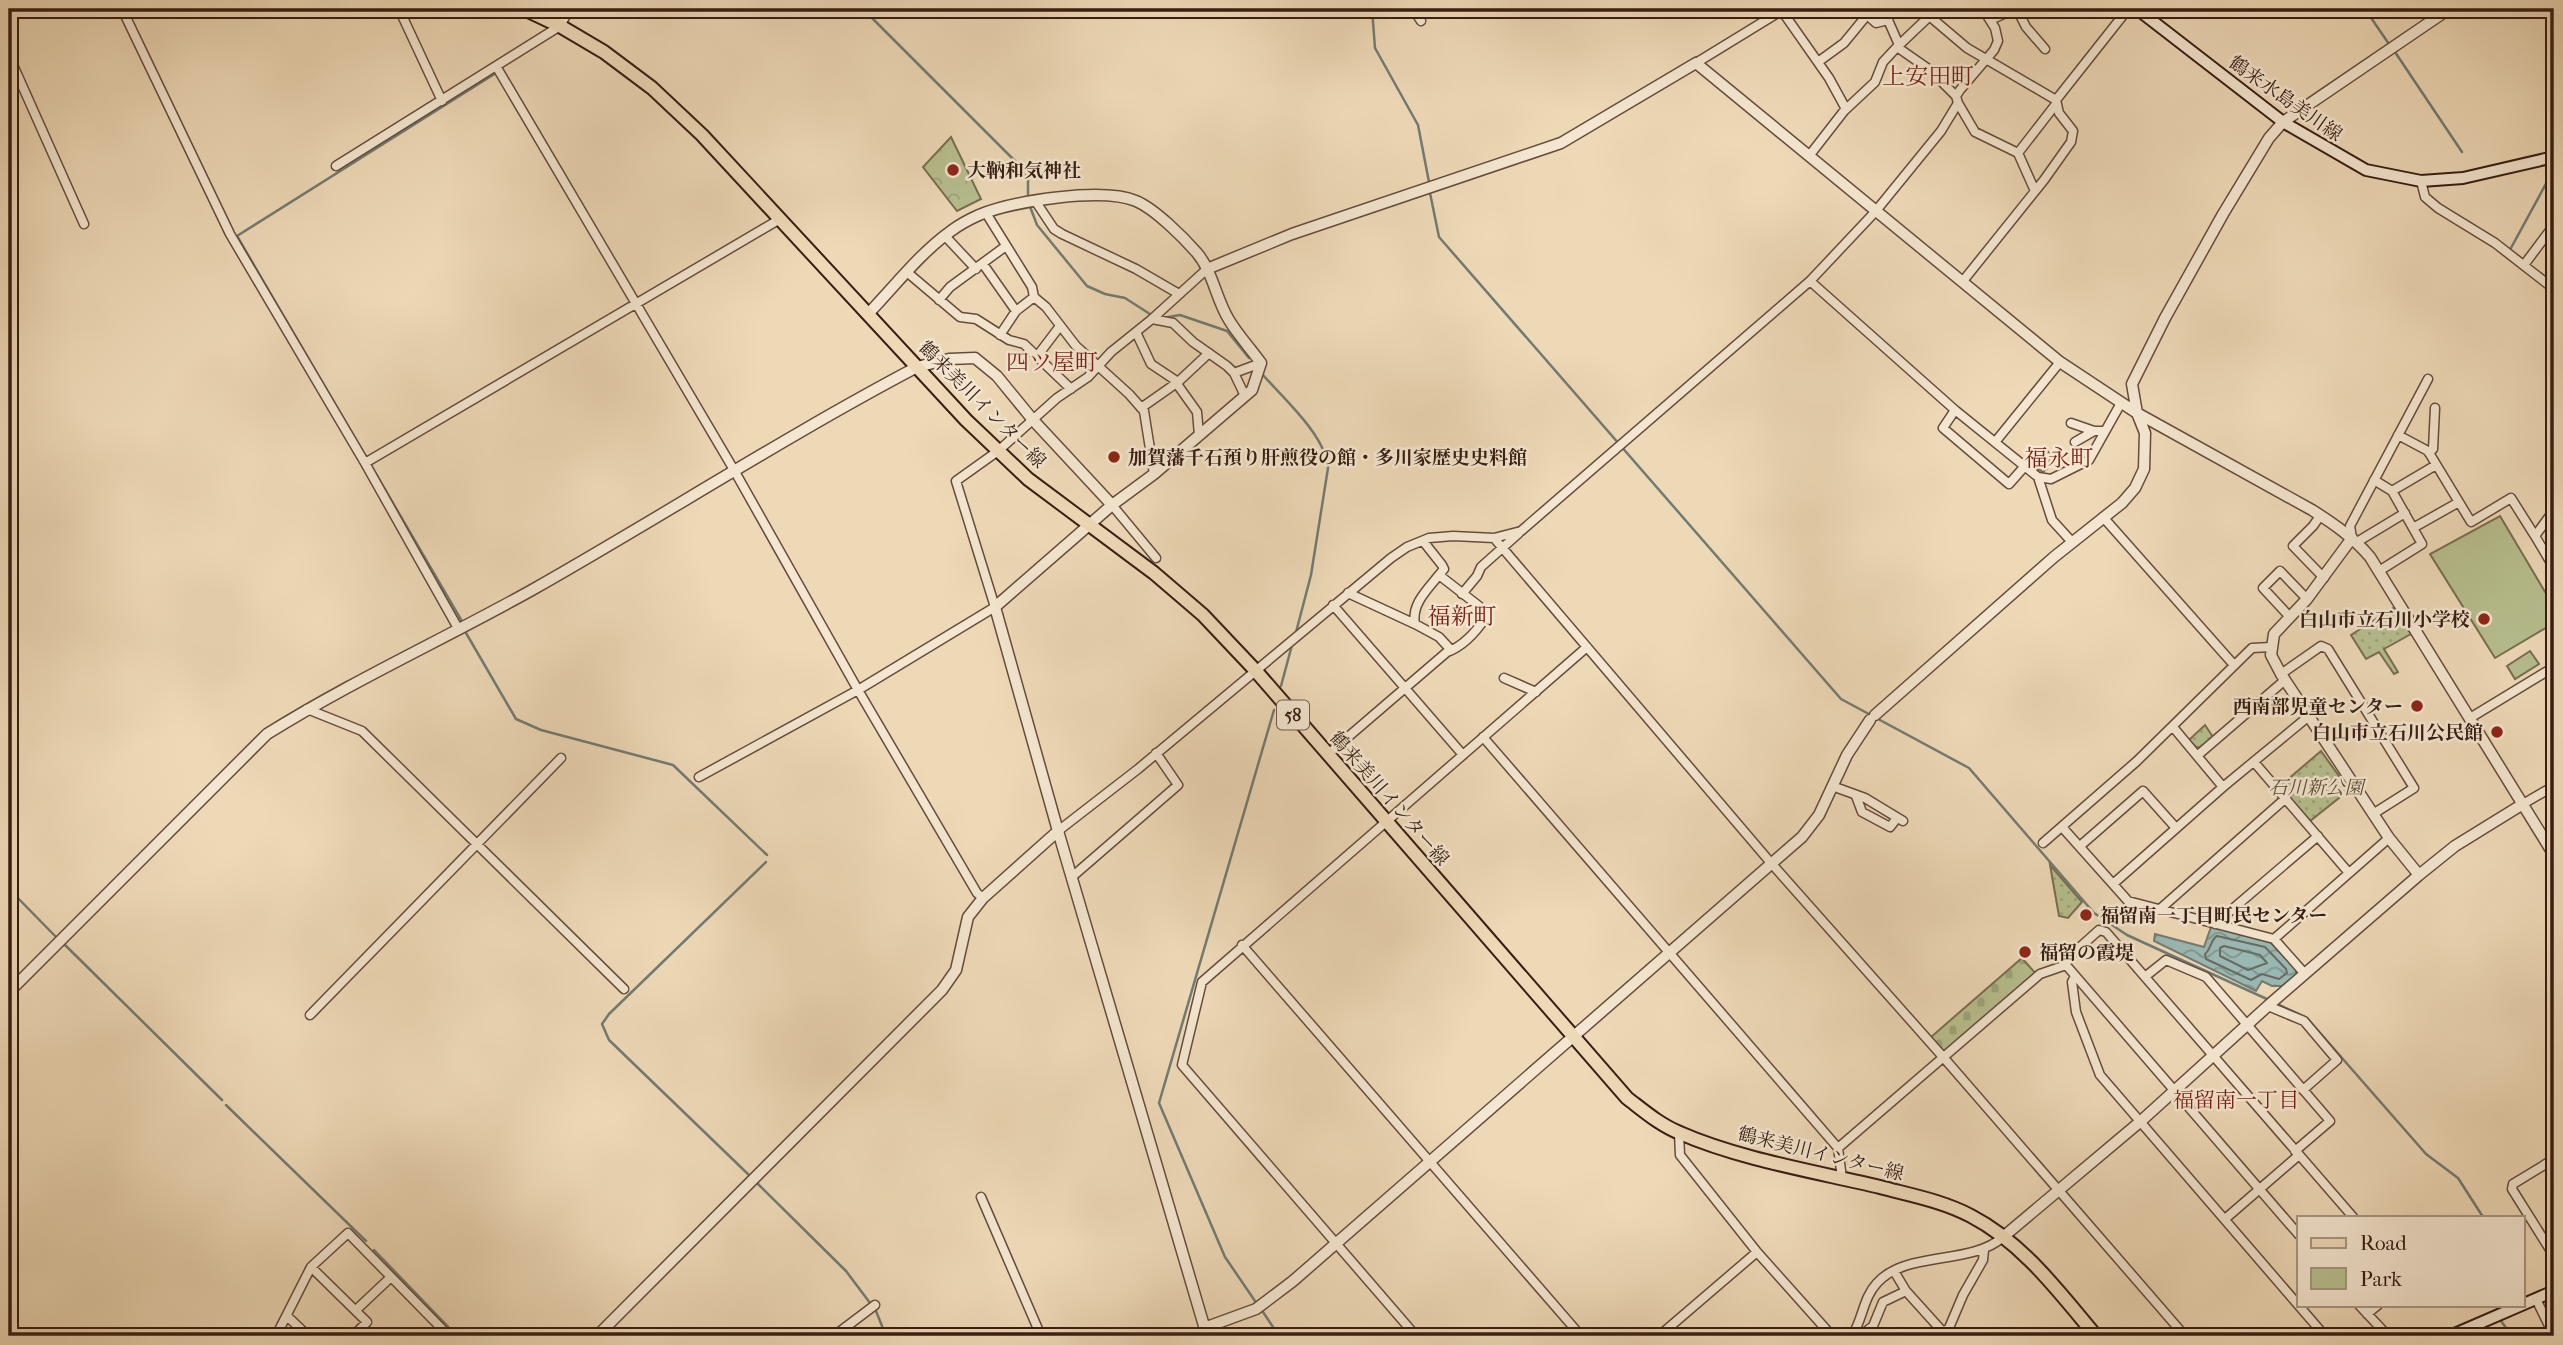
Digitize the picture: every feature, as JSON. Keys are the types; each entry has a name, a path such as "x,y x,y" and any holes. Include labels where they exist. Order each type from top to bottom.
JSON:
{"main road":[{"name":"鶴来美川インター線","path":"524,9 604,52 652,88 702,135 916,367 998,451 1028,479 1154,573 1203,615 1255,670 1628,1098 1654,1119 1679,1133 1721,1149 1928,1199 1971,1216 2003,1237 2029,1259 2096,1336"},
{"name":"鶴来水島美川線","path":"2137,9 2283,122 2366,170 2421,181 2463,178 2554,157"},
{"path":"2524,1304 2554,1292"},
{"path":"2450,1336 2520,1306"}],"street":[{"path":"122,9 230,234 367,462 458,630"},
{"path":"399,9 442,101"},
{"path":"336,166 560,26 569,10 567,9"},
{"path":"1413,9 1421,21"},
{"path":"1891,9 1888,20 1898,46 1930,69 1957,100 1975,132 2018,153 2035,191"},
{"path":"1921,9 1933,12 1968,48 2056,102 2059,113 2073,131 2071,142 2035,191 1962,281"},
{"path":"1462,594 1481,567 1810,281 1875,212 1941,131 1957,100 1994,50 1998,41 1983,9"},
{"path":"1990,20 2016,9 2026,27 2045,49"},
{"path":"2018,153 2128,9"},
{"path":"1846,109 1783,10 1560,143 1292,234 1206,268 1088,377 998,451 956,481 1205,1332 1259,1307 1336,1244 1802,837 1819,815 1847,755 1873,717 2072,542 2122,503 2135,488 2144,469 2145,433 2137,414 2133,384 2165,318 2269,138 2283,122 2449,9"},
{"path":"1809,156 1846,109 1875,82 1883,62 1933,12"},
{"path":"1818,62 1844,44 1856,25 1867,15 1876,23 1888,20"},
{"path":"9,56 84,224"},
{"path":"1696,63 2060,362 2137,414 2339,526 2379,571 2554,855"},
{"path":"496,66 734,470 858,690 970,881 983,898"},
{"path":"2421,181 2425,197 2438,208 2495,243 2554,289"},
{"path":"868,314 945,236 978,215 1036,201 1097,195 1119,196 1138,202 1164,221 1189,246 1206,268 1228,320 1261,363"},
{"path":"1036,201 1054,229 1136,269 1179,294"},
{"path":"986,213 1034,297 1046,307 1097,366 1141,408 1154,474"},
{"path":"367,462 780,219"},
{"path":"2524,265 2554,225"},
{"path":"945,236 979,266 1016,312"},
{"path":"939,300 950,287 1006,247"},
{"path":"908,273 960,317 976,319 1000,335 1024,344 1071,389"},
{"path":"1810,281 1955,410 2038,477 2051,479 2085,464 2121,403"},
{"path":"1000,335 1016,312 1034,297"},
{"path":"1152,319 1174,323 1193,342 1234,373 1245,396"},
{"path":"1038,355 1060,326"},
{"path":"1136,332 1151,364 1177,383 1197,412 1199,435"},
{"path":"1141,408 1177,383 1209,353"},
{"path":"9,992 267,734 307,709 458,630 916,367 949,359 975,358 998,376 1033,420 1112,505 1156,558"},
{"path":"1996,441 2060,362"},
{"path":"1234,373 1261,363"},
{"path":"699,777 858,690 995,607 1112,505 1154,474 1252,390 1261,363"},
{"path":"2354,540 2350,526 2428,379"},
{"path":"2430,453 2433,449 2435,408"},
{"path":"1955,410 1942,428 2009,484 2025,466"},
{"path":"2071,423 2094,431 2105,431"},
{"path":"2076,442 2094,431"},
{"path":"2398,435 2430,453 2471,522 2511,498 2554,568"},
{"path":"2392,491 2436,465"},
{"path":"2038,477 2052,520 2072,542"},
{"path":"2374,480 2392,491 2422,544 2379,571"},
{"path":"2413,528 2459,502"},
{"path":"2535,536 2554,510"},
{"path":"2404,513 2354,540 2307,599 2274,634 2271,655 2389,838 2419,875"},
{"path":"2320,516 2293,546 2324,578"},
{"path":"2103,517 2234,665"},
{"path":"2545,522 2554,530"},
{"path":"597,1336 942,990 956,970 968,917 983,898 1058,831 1156,754 1333,605 1407,547 1429,538 1494,538 1521,531"},
{"path":"1494,538 1771,863 2185,1336"},
{"path":"1415,624 1416,606 1444,569 1423,541"},
{"path":"2289,616 2263,588 2280,570 2307,599"},
{"path":"1327,755 1405,687 1465,642 1486,617 1484,610 1439,575"},
{"path":"1348,593 1439,637 1451,650"},
{"path":"1333,605 1462,755"},
{"path":"2198,755 2321,646 2328,649 2414,788 2373,814"},
{"path":"1416,1336 1182,1065 1202,982 1587,647"},
{"path":"2043,843 2173,727 2252,648 2271,647"},
{"path":"2470,718 2554,667"},
{"path":"1504,678 1536,692"},
{"path":"307,709 362,731 624,989"},
{"path":"2113,884 2223,786 2309,716"},
{"path":"2173,727 2223,786"},
{"path":"1483,737 1838,1148 1842,1178"},
{"path":"1073,876 1178,785 1156,754"},
{"path":"310,1015 561,758"},
{"path":"2253,762 2348,873"},
{"path":"1832,786 1865,798 1900,819 1890,827 1862,812 1856,796"},
{"path":"1852,1336 1872,1289 1880,1280 1894,1271 1984,1250 2003,1237 2141,1121 2419,875 2455,846 2554,786"},
{"path":"2080,846 2143,791 2176,828"},
{"path":"2159,910 2286,798"},
{"path":"2062,827 2128,901 2274,939 2305,974"},
{"path":"2215,924 2318,836"},
{"path":"2274,939 2389,838"},
{"path":"2066,965 2069,957 2099,930 2106,932 2352,1216"},
{"path":"1242,945 1581,1336"},
{"path":"2146,976 2166,960 2206,978 2330,1121 2225,1219"},
{"path":"1838,1148 2040,974 2066,965"},
{"path":"2066,965 2297,1233"},
{"path":"2075,976 2072,982 2076,1012 2100,1075 2297,1303"},
{"path":"2271,1004 2304,1021 2337,1060 2303,1090"},
{"path":"1679,1133 1680,1155 1757,1252 1832,1336"},
{"path":"2554,1159 2513,1184 2512,1189 2554,1255"},
{"path":"981,1198 1041,1336"},
{"path":"276,1336 311,1267 348,1233 449,1336"},
{"path":"1894,1271 1906,1291 1946,1333 1963,1294 1983,1260 1984,1250"},
{"path":"1659,1336 1757,1252"},
{"path":"311,1267 367,1322 353,1336"},
{"path":"356,1310 391,1277"},
{"path":"1860,1336 1873,1326 1884,1302 1906,1291"},
{"path":"2536,1299 2554,1336"},
{"path":"2299,1306 2325,1336"},
{"path":"2360,1306 2388,1336"},
{"path":"2367,1314 2377,1306"},
{"path":"834,1336 873,1308"},
{"path":"287,1316 308,1336"},
{"path":"9,1328 17,1336"}],"green space":[{"path":"951,137 981,199 957,211 923,167"},
{"path":"2047,451 2058,459 2043,472 2035,467"},
{"path":"2500,516 2554,607 2554,623 2495,658 2430,554"},
{"path":"2393,608 2411,634 2384,649 2398,672 2394,674 2379,652 2366,659 2351,635"},
{"path":"2530,651 2539,664 2515,679 2507,666"},
{"path":"2205,725 2213,737 2201,748 2196,747 2189,740"},
{"name":"石川新公園","path":"2321,751 2349,790 2310,821 2280,786"},
{"path":"2050,865 2082,902 2068,918 2059,916"},
{"path":"2022,958 2036,974 1944,1052 1931,1037"}],"water":[{"path":"2211,927 2268,940 2296,969 2296,975 2282,986 2272,986 2262,981 2256,991 2154,941 2155,934 2204,947"}],"waterway":[{"path":"863,9 1015,161 1028,180 1028,197"},
{"path":"1372,9 1375,48 1418,125 1429,182"},
{"path":"2365,9 2389,44"},
{"path":"2395,52 2462,152"},
{"path":"463,623 237,236 496,73"},
{"path":"2511,248 2554,169"},
{"path":"1430,193 1439,237 1841,699 1969,768 2094,913 2127,935 2269,1000"},
{"path":"1029,204 1037,225 1087,286 1105,294 1125,298 1153,316"},
{"path":"1163,318 1180,315 1227,331 1249,358"},
{"path":"1263,375 1312,431 1320,443 1328,468 1311,575 1295,636"},
{"path":"466,633 516,719 541,730 673,765 767,855"},
{"path":"1281,686 1292,645"},
{"path":"1257,1304 1225,1257 1159,1103 1274,710"},
{"path":"750,1176 609,1040 602,1024 609,1014 766,862"},
{"path":"9,889 58,939"},
{"path":"63,943 222,1100"},
{"path":"2275,1003 2307,1018 2426,1154 2458,1178 2482,1216"},
{"path":"226,1105 366,1241"},
{"path":"757,1183 846,1271 876,1311 886,1336"},
{"path":"374,1250 457,1336"},
{"path":"1261,1309 1279,1336"},
{"path":"2501,1321 2512,1336"}],"place":[{"name":"大靹和気神社","path":"953,170"},
{"name":"加賀藩千石預り肝煎役の館・多川家歴史史料館","path":"1114,457"},
{"name":"白山市立石川小学校","path":"2484,619"},
{"name":"西南部児童センター","path":"2417,706"},
{"name":"白山市立石川公民館","path":"2497,732"},
{"name":"福留南一丁目町民センター","path":"2086,915"},
{"name":"福留の霞堤","path":"2025,952"}],"district":[{"name":"上安田町","path":"1928,76"},
{"name":"四ツ屋町","path":"1052,362"},
{"name":"福永町","path":"2059,458"},
{"name":"福新町","path":"1462,616"},
{"name":"福留南一丁目","path":"2236,1100"}]}
